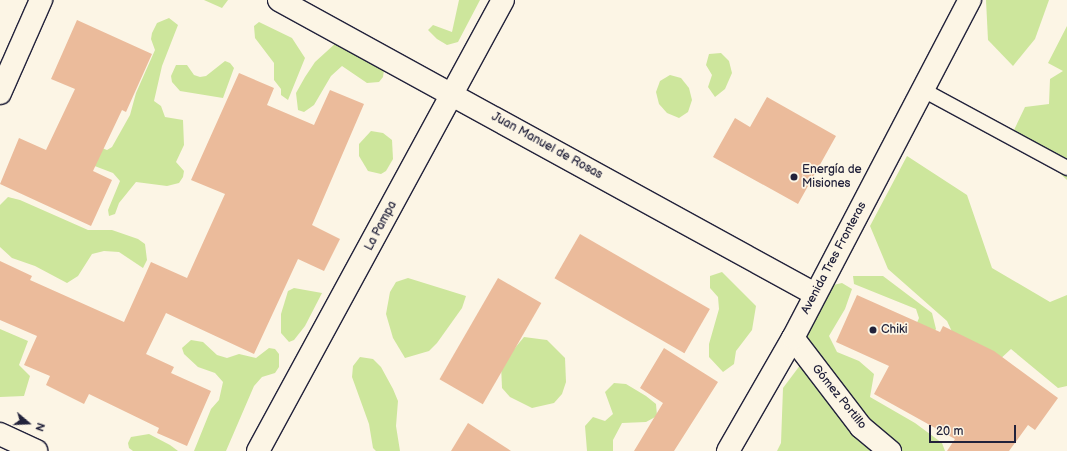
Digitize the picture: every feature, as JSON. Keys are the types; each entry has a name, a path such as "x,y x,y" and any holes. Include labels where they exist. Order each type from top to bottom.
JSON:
{"street":[{"path":"0,93 42,0"},
{"name":"Juan Manuel de Rosas","path":"279,0 815,294"},
{"name":"La Pampa","path":"258,451 503,0"},
{"name":"Avenida Tres Fronteras","path":"728,451 793,338 970,0"},
{"name":"Gómez Portillo","path":"793,338 861,427 890,451"},
{"path":"0,434 36,451"}],"lane":[{"path":"923,90 1067,168"}],"green space":[{"path":"204,0 228,0 222,8"},
{"path":"459,0 480,0 458,42 447,45 437,39 428,30 433,25 452,32"},
{"path":"986,0 1049,0 1035,39 1013,66 988,40"},
{"path":"169,18 178,25 162,66 154,101 161,106 165,117 183,120 184,145 176,162 184,171 183,177 179,183 167,186 136,182 119,203 115,214 109,216 108,210 120,181 113,173 92,165 102,148 107,150 112,147 130,115 136,93 155,50 151,39 152,33 157,23"},
{"path":"259,22 292,38 305,58 288,100 281,95 281,89 274,80 274,63 255,38 254,26"},
{"path":"1067,26 1067,180 1014,130 1025,107 1049,104 1050,79 1063,71 1048,63"},
{"path":"337,42 384,70 383,77 379,82 367,83 342,66 331,76 314,105 304,112 298,110 296,93 305,77 315,62"},
{"path":"721,53 729,61 732,73 725,89 715,97 708,87 712,75 706,65 709,54"},
{"path":"225,61 230,63 234,68 223,98 180,91 172,82 171,76 176,65 187,65 194,75 200,77 206,76"},
{"path":"670,75 681,78 689,88 692,100 688,112 679,118 667,113 659,104 656,92 660,81"},
{"path":"371,131 383,133 392,140 393,159 386,171 381,174 368,171 359,156 359,144"},
{"path":"907,156 967,195 992,268 1050,302 1067,295 1067,386 1058,388 1011,349 983,375 954,336 947,321 888,269 870,226"},
{"path":"8,197 20,200 88,230 112,230 138,239 145,244 147,260 143,268 119,252 104,251 92,254 78,276 67,283 35,266 12,258 0,247 0,205"},
{"path":"722,272 756,306 752,330 736,351 734,364 723,372 709,357 709,344 719,309 718,297 710,288 710,276"},
{"path":"853,276 883,276 932,313 936,329 925,346 911,337 919,318 916,309 854,284"},
{"path":"408,278 466,296 462,308 437,343 429,351 405,358 393,338 386,314 390,292 396,282"},
{"path":"842,283 852,289 845,309 829,336 837,352 859,361 874,374 870,397 915,423 942,443 945,451 897,451 868,424 802,332 824,287"},
{"path":"294,288 322,293 305,326 294,340 289,342 281,333 281,314 288,291"},
{"path":"0,329 28,341 19,365 30,376 24,396 0,397"},
{"path":"524,337 547,340 565,358 566,382 562,394 554,403 532,408 510,397 502,388 501,365"},
{"path":"191,340 203,342 217,355 227,358 239,354 256,358 269,348 275,349 279,354 279,367 275,373 262,377 254,386 226,451 194,451 211,409 219,400 223,382 215,373 198,367 184,354 182,348"},
{"path":"360,357 373,359 381,367 393,389 398,401 396,426 400,451 376,451 373,448 369,424 352,377 353,366"},
{"path":"801,364 816,377 821,393 881,451 777,451 781,443 783,388"},
{"path":"614,383 626,384 646,396 656,404 657,416 646,422 622,423 613,440 613,451 587,451 585,426 593,417 605,421 613,414 605,392"},
{"path":"149,434 178,451 133,451 129,448 128,443 131,437"}],"building":[{"path":"77,20 152,54 126,112 122,110 93,171 112,180 91,226 0,184 19,138 46,150 75,89 51,79"},
{"path":"239,73 274,88 267,105 314,125 330,90 364,104 312,225 340,239 324,271 298,259 254,354 166,313 146,354 174,367 171,373 211,391 187,446 157,433 159,428 89,394 84,404 46,385 50,376 24,365 37,336 0,320 0,261 32,276 30,280 124,322 151,262 187,278 225,194 191,180"},
{"path":"767,97 836,136 798,204 713,157 735,118 750,127"},
{"path":"580,234 710,309 684,353 554,278"},
{"path":"498,278 541,303 483,404 440,379"},
{"path":"857,295 940,332 943,326 994,351 1058,398 1035,430 1028,425 1009,451 947,451 955,439 874,394 889,366 836,342"},
{"path":"664,348 718,382 674,451 634,451 663,403 640,388"},
{"path":"468,423 511,451 451,451"}],"place":[{"name":"Energía de Misiones","path":"794,177"},
{"name":"Chiki","path":"873,330"}]}
